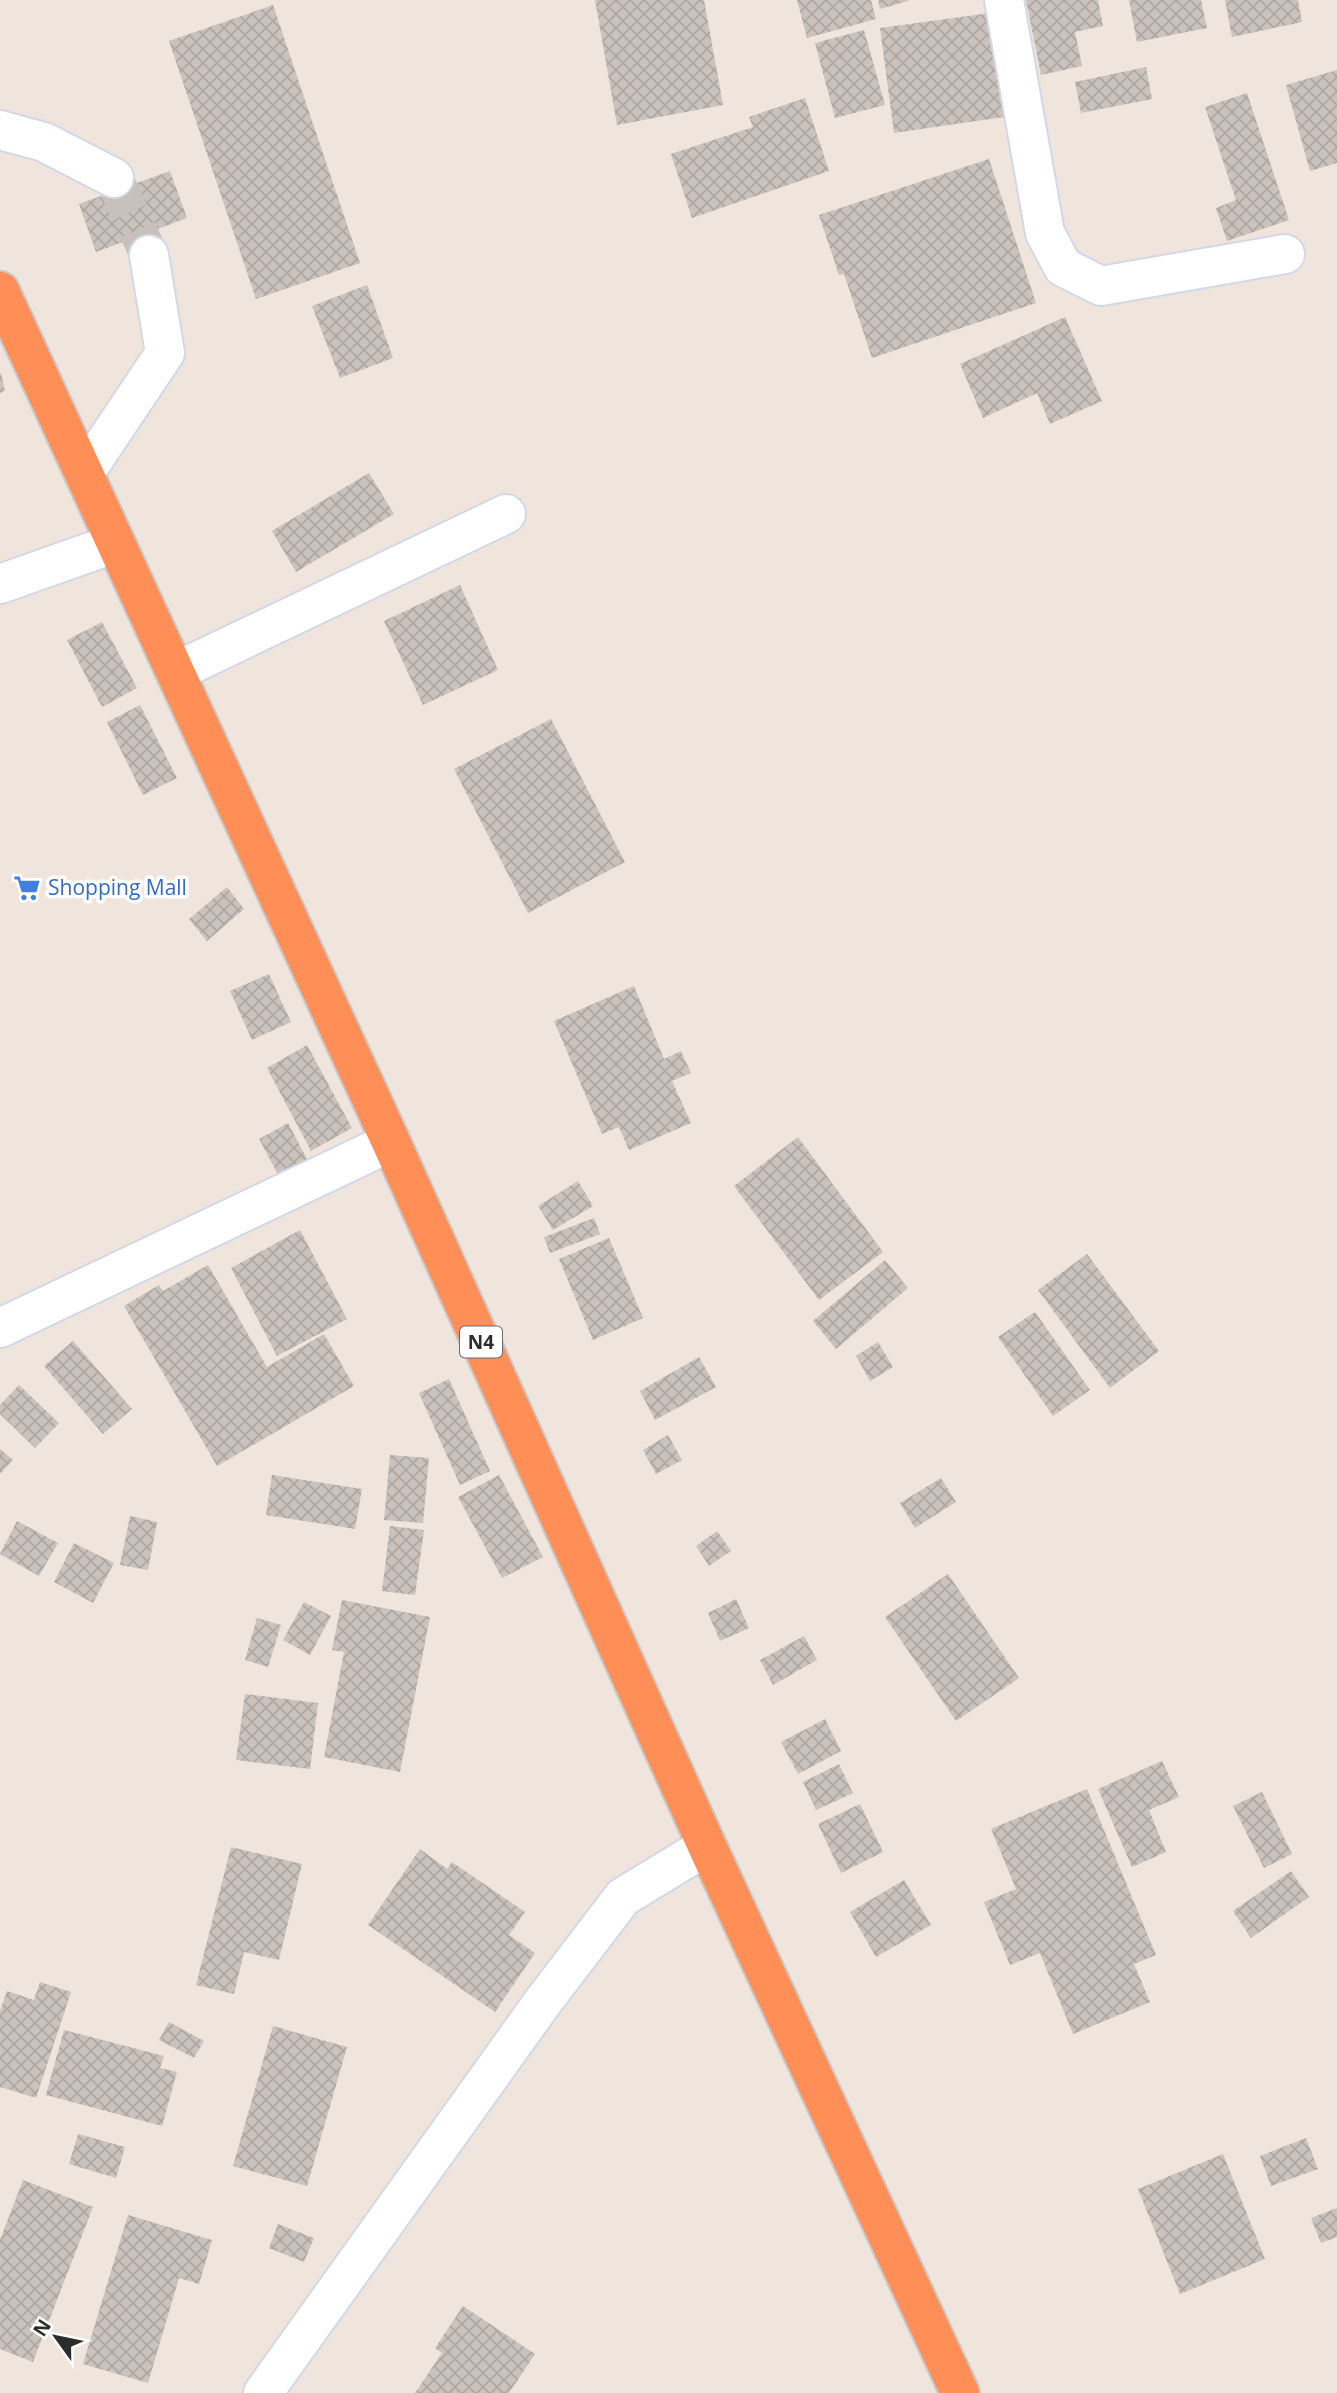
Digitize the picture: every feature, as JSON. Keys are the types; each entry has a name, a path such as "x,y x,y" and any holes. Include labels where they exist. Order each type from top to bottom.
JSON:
{"highway":[{"name":"N4","path":"0,291 391,1142 707,1846 960,2393"}],"street":[{"path":"1004,0 1045,233 1063,267 1101,286 1285,254"},
{"path":"0,130 44,142 114,178"},
{"path":"84,474 165,353 149,255"},
{"path":"175,672 506,514"},
{"path":"0,584 116,543"},
{"path":"0,1328 391,1142"},
{"path":"263,2393 541,2003 623,1898 707,1846"}],"building":[{"path":"595,0 704,0 723,105 617,125"},
{"path":"797,0 871,0 876,19 807,38"},
{"path":"878,0 908,0 908,1 880,9"},
{"path":"1026,0 1098,0 1103,26 1075,32 1082,66 1041,75"},
{"path":"1129,0 1201,0 1207,28 1137,42"},
{"path":"1225,0 1298,0 1302,22 1232,37"},
{"path":"273,5 360,263 256,299 169,41"},
{"path":"990,13 1004,117 894,133 880,28"},
{"path":"864,30 885,105 835,118 815,43"},
{"path":"1146,67 1152,99 1081,113 1075,82"},
{"path":"1337,70 1337,163 1310,171 1286,85"},
{"path":"1247,93 1289,220 1227,241 1216,208 1236,200 1205,107"},
{"path":"805,98 829,171 692,218 671,154 753,127 749,117"},
{"path":"989,159 1036,303 872,358 844,274 839,275 819,215"},
{"path":"170,171 187,218 96,252 79,204"},
{"path":"367,285 393,358 340,378 312,306"},
{"path":"1065,317 1102,401 1050,424 1037,393 983,418 960,364"},
{"path":"0,374 5,391 0,393"},
{"path":"369,473 394,514 296,572 272,531"},
{"path":"460,585 498,670 423,705 384,621"},
{"path":"102,622 137,688 102,707 67,640"},
{"path":"140,705 177,778 143,795 107,722"},
{"path":"551,719 625,862 528,913 454,769"},
{"path":"227,887 244,909 207,941 189,919"},
{"path":"269,974 291,1022 252,1040 230,991"},
{"path":"634,986 664,1059 681,1051 691,1073 672,1081 691,1123 629,1150 619,1127 602,1134 554,1021"},
{"path":"307,1045 352,1128 311,1151 267,1068"},
{"path":"288,1123 309,1163 280,1178 259,1139"},
{"path":"798,1137 883,1252 819,1300 734,1186"},
{"path":"578,1181 593,1206 553,1230 538,1206"},
{"path":"594,1218 600,1234 550,1253 544,1237"},
{"path":"300,1230 347,1319 277,1356 231,1268"},
{"path":"609,1238 643,1318 593,1340 559,1259"},
{"path":"1087,1254 1159,1351 1110,1388 1038,1290"},
{"path":"885,1260 908,1288 836,1349 813,1321"},
{"path":"208,1265 267,1367 324,1334 354,1386 217,1466 124,1306 159,1285 163,1291"},
{"path":"1035,1312 1090,1390 1053,1416 998,1337"},
{"path":"73,1341 132,1409 103,1434 44,1366"},
{"path":"878,1342 893,1367 870,1381 856,1356"},
{"path":"699,1357 716,1387 655,1420 640,1391"},
{"path":"449,1379 490,1471 460,1485 419,1393"},
{"path":"19,1385 59,1423 35,1448 0,1414 0,1405"},
{"path":"668,1435 682,1460 656,1474 643,1450"},
{"path":"0,1449 13,1460 0,1474"},
{"path":"390,1455 429,1458 423,1523 384,1520"},
{"path":"272,1475 362,1489 355,1529 266,1515"},
{"path":"499,1475 543,1557 502,1578 458,1497"},
{"path":"941,1478 956,1502 915,1528 900,1503"},
{"path":"130,1516 157,1522 148,1570 120,1565"},
{"path":"17,1521 58,1543 39,1576 0,1554"},
{"path":"390,1526 424,1530 415,1595 382,1591"},
{"path":"717,1531 731,1551 709,1566 696,1546"},
{"path":"74,1543 114,1563 93,1603 54,1582"},
{"path":"948,1574 1019,1678 956,1721 885,1617"},
{"path":"736,1599 749,1628 720,1641 708,1613"},
{"path":"342,1600 430,1617 400,1772 324,1757 344,1652 332,1650"},
{"path":"304,1602 331,1616 310,1655 283,1640"},
{"path":"257,1618 281,1625 268,1667 245,1660"},
{"path":"804,1636 817,1660 773,1685 760,1660"},
{"path":"245,1694 318,1703 310,1769 236,1760"},
{"path":"825,1719 841,1751 798,1774 781,1742"},
{"path":"1162,1761 1179,1797 1149,1810 1166,1852 1132,1867 1098,1789"},
{"path":"839,1764 853,1793 816,1810 803,1782"},
{"path":"1087,1789 1156,1955 1134,1964 1150,2002 1073,2034 1040,1953 1010,1965 984,1902 1016,1889 991,1829"},
{"path":"1262,1792 1292,1854 1264,1868 1233,1806"},
{"path":"860,1804 883,1852 841,1873 818,1824"},
{"path":"231,1847 302,1864 279,1960 244,1952 234,1994 196,1985"},
{"path":"420,1849 447,1869 452,1862 525,1912 509,1935 535,1953 495,2012 368,1925"},
{"path":"1291,1871 1309,1897 1251,1938 1233,1911"},
{"path":"904,1880 931,1925 876,1957 850,1912"},
{"path":"40,1982 71,1992 36,2098 0,2087 0,2011 7,1991 34,2000"},
{"path":"169,2022 204,2041 194,2058 159,2040"},
{"path":"273,2026 347,2047 307,2186 233,2166"},
{"path":"64,2030 164,2056 160,2068 177,2072 162,2126 46,2095"},
{"path":"78,2134 125,2147 116,2178 69,2164"},
{"path":"1306,2138 1318,2169 1271,2186 1260,2156"},
{"path":"1223,2154 1265,2259 1180,2294 1138,2189"},
{"path":"23,2180 93,2207 33,2362 0,2349 0,2240"},
{"path":"1337,2208 1337,2237 1321,2243 1311,2218"},
{"path":"128,2215 212,2240 199,2284 179,2278 148,2383 83,2364"},
{"path":"278,2224 314,2238 304,2262 269,2248"},
{"path":"463,2306 535,2354 509,2393 415,2393 442,2353 435,2348"}],"tunnel":[{"path":"114,178 149,255"}],"place":[{"name":"Shopping Mall","path":"27,888"}]}
